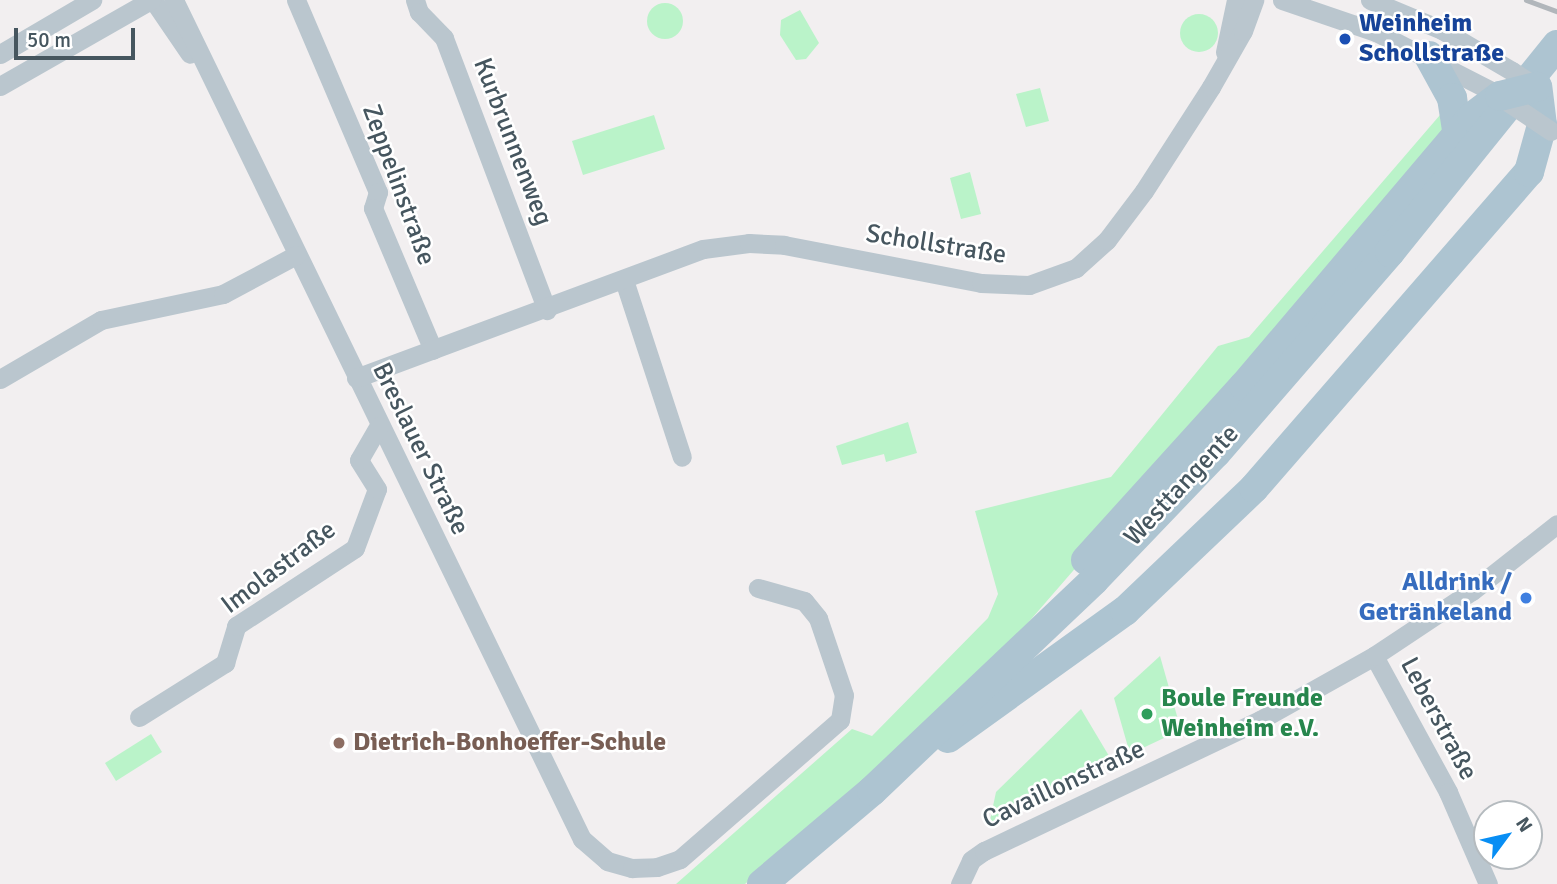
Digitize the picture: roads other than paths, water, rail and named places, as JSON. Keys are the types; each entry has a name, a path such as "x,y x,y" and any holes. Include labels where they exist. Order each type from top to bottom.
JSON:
{"main road":[{"name":"Westtangente","path":"762,884 872,791 1094,580 1216,453 1381,262 1557,45"},
{"path":"1429,56 1452,98 1458,134"},
{"path":"977,689 1458,134 1530,119"},
{"path":"872,791 1125,611 1254,488 1530,119"}],"street":[{"path":"0,54 92,0"},
{"path":"0,86 152,0"},
{"name":"Breslauer Straße","path":"152,0 211,83"},
{"name":"Breslauer Straße","path":"174,0 211,83 582,839 607,861 632,868 657,867 680,859 840,720 844,695 812,609 785,592 758,588"},
{"name":"Zeppelinstraße","path":"296,0 378,192 373,208 433,350"},
{"name":"Kurbrunnenweg","path":"415,0 419,12 444,38 547,310"},
{"name":"Schollstraße","path":"1223,63 1236,0"},
{"name":"Schollstraße","path":"356,378 547,310 703,249 749,243 784,245 981,283 1029,285 1076,268 1129,213 1243,31 1254,0"},
{"path":"1283,0 1429,56 1530,119"},
{"path":"1370,0 1442,30 1530,119"},
{"path":"0,379 101,320 223,294 296,254"},
{"path":"624,280 682,457"},
{"name":"Imolastraße","path":"139,717 225,663 236,626 355,548 377,489 359,460 379,426"},
{"name":"Cavaillonstraße","path":"960,884 971,860 984,851 1238,732 1374,656 1472,591 1557,524"},
{"name":"Leberstraße","path":"1374,656 1448,792 1488,884"}],"railway":[{"path":"1526,0 1557,11"}],"place":[{"name":"Weinheim Schollstraße","path":"1345,39"},
{"name":"Alldrink / Getränkeland","path":"1526,598"},
{"name":"Boule Freunde Weinheim e.V.","path":"1147,714"},
{"name":"Dietrich-Bonhoeffer-Schule","path":"339,743"}]}
